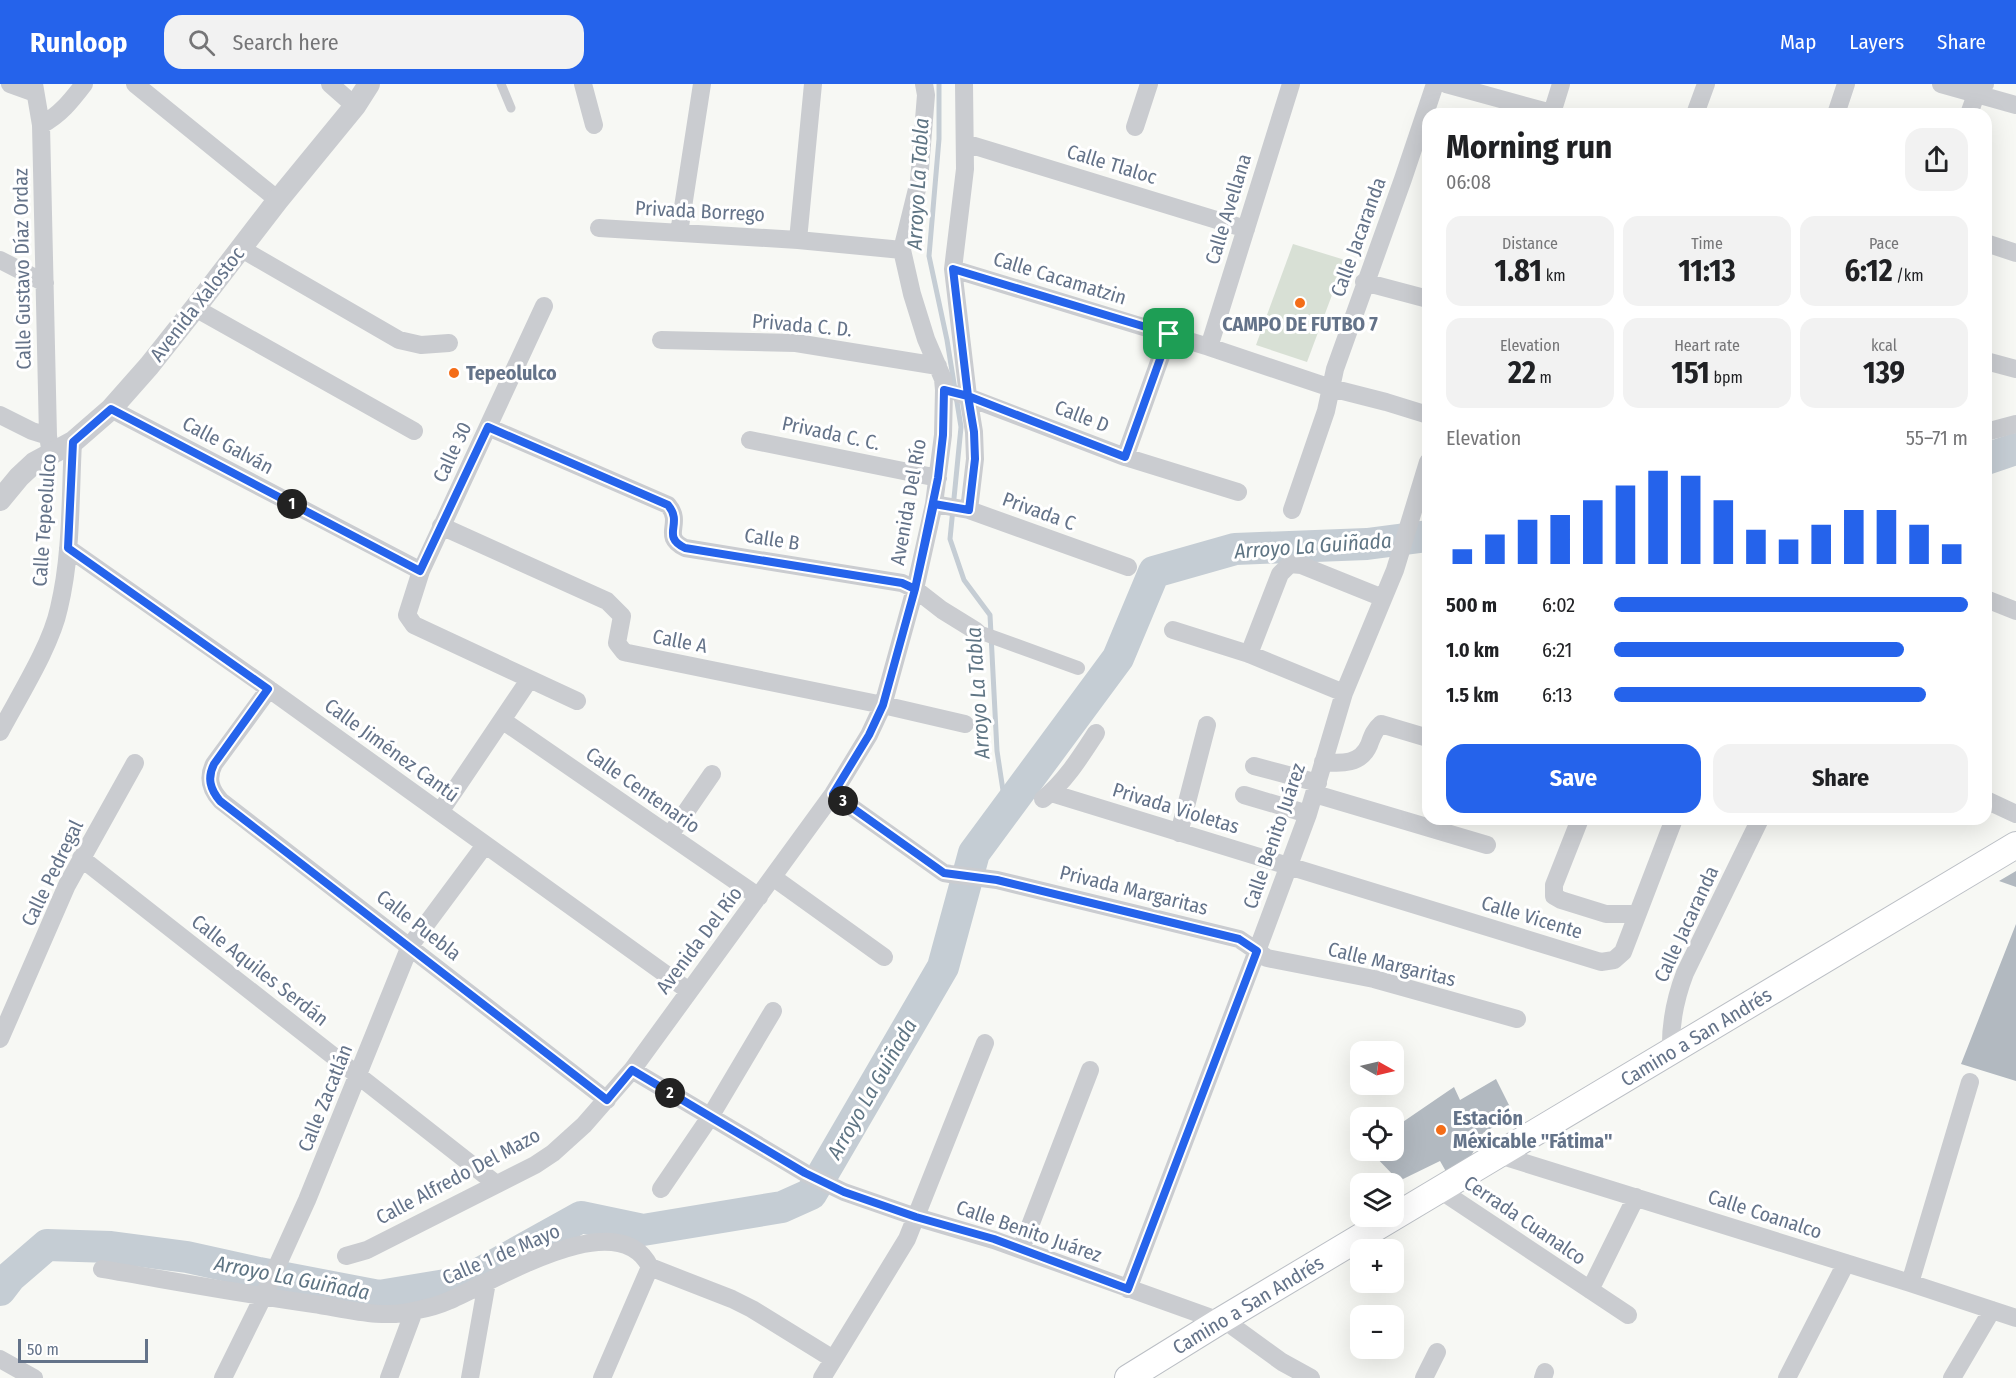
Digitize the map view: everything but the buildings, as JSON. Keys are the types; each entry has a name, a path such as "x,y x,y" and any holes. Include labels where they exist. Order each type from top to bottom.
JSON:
{"main road":[{"name":"Camino a San Andrés","path":"1128,1378 1160,1368 1220,1321 2016,845"}],"street":[{"path":"10,84 35,88"},
{"path":"41,125 54,118 66,107 84,84"},
{"path":"135,84 278,200"},
{"path":"330,84 356,106"},
{"name":"Avenida Xalostoc","path":"0,500 50,445 73,442 111,409 195,308 278,200 356,106 369,84"},
{"path":"583,84 594,124"},
{"path":"679,233 702,84"},
{"path":"798,240 813,84"},
{"name":"Avenida Del Río","path":"632,1070 774,878 833,794 869,735 883,705 915,589 953,507 938,478 943,435 956,393 938,366 922,328 902,250 919,181 926,95 924,84"},
{"path":"953,507 975,459 972,413 956,393 953,269 965,169 964,84"},
{"path":"1135,127 1149,84"},
{"name":"Calle Avellana","path":"1209,347 1291,84"},
{"name":"Calle Jacaranda","path":"1427,108 1435,84"},
{"path":"1446,84 1532,108"},
{"path":"1555,108 1561,84"},
{"path":"1697,108 1706,84"},
{"path":"1838,108 1846,84"},
{"path":"1941,84 1982,89 2016,105"},
{"name":"Calle Gustavo Díaz Ordaz","path":"35,88 41,125 50,445"},
{"path":"1971,108 1982,89"},
{"name":"Calle Jacaranda","path":"1292,510 1326,411 1335,369 1364,282 1422,123"},
{"name":"Calle Tlaloc","path":"965,143 1246,229"},
{"name":"Privada Borrego","path":"599,228 798,240 902,250"},
{"path":"1992,245 2016,253"},
{"path":"240,248 399,340 421,345 449,343"},
{"path":"0,260 45,283"},
{"name":"Calle Cacamatzin","path":"953,269 1169,334 1330,388 1422,413"},
{"path":"1364,282 1422,297"},
{"name":"Calle 30","path":"530,680 414,625 408,619 408,610 420,571 544,306"},
{"path":"195,308 414,431"},
{"path":"1125,457 1169,334"},
{"name":"Privada C. D.","path":"661,340 796,343 938,366"},
{"path":"1992,363 2016,369"},
{"name":"Calle D","path":"956,393 1125,457 1238,492"},
{"name":"Calle Galván","path":"111,409 420,571"},
{"path":"0,415 32,431 50,445"},
{"path":"1992,430 2016,424"},
{"name":"Calle B","path":"488,427 668,505 674,517 673,539 676,544 685,548 902,583 915,589 942,610 976,630 1003,642 1078,668"},
{"name":"Privada C. C.","path":"750,440 938,478"},
{"name":"Calle Tepeolulco","path":"0,732 55,623 60,608 68,548 73,442"},
{"name":"Calle Benito Juárez","path":"1128,1289 1308,814 1344,693 1400,556 1422,481"},
{"name":"Privada C","path":"953,507 1128,567"},
{"name":"Calle A","path":"441,526 607,601 622,615 617,644 624,652 965,724"},
{"name":"Calle Jiménez Cantú","path":"68,548 689,991"},
{"path":"1249,654 1280,573 1290,564 1301,565 1383,598"},
{"path":"1992,601 2016,611"},
{"path":"1173,630 1249,654 1344,693"},
{"path":"440,812 530,680 577,701"},
{"name":"Calle Puebla","path":"268,689 210,772 212,789 220,801 607,1100"},
{"name":"Calle Centenario","path":"502,720 759,897"},
{"path":"1323,762 1346,763 1358,759 1365,753 1374,732 1381,724 1422,736"},
{"path":"1179,832 1207,725"},
{"name":"Privada Violetas","path":"1096,733 1078,760 1047,797 1179,832 1288,866"},
{"name":"Calle Pedregal","path":"0,1039 81,858 135,762"},
{"path":"1254,766 1422,823"},
{"path":"670,835 712,774"},
{"name":"Privada Margaritas","path":"833,794 944,873 992,879 1239,939 1257,951"},
{"path":"1244,795 1308,814"},
{"path":"1992,803 2016,814"},
{"path":"1427,825 1487,845"},
{"path":"1578,825 1554,885 1554,896 1606,915 1636,914"},
{"name":"Calle Vicente","path":"1288,866 1601,962 1620,957 1672,825"},
{"name":"Calle Jacaranda","path":"1671,1052 1671,1021 1676,996 1757,825"},
{"name":"Calle Zacatlán","path":"222,1378 266,1291 316,1179 410,946 485,845"},
{"name":"Calle Aquiles Serdán","path":"81,858 495,1183"},
{"path":"774,878 884,957"},
{"name":"Calle Margaritas","path":"1257,951 1267,958 1374,979 1517,1019"},
{"path":"661,1189 710,1117 773,1011"},
{"path":"822,1378 907,1239 985,1043"},
{"path":"632,1070 710,1117"},
{"name":"Calle Alfredo Del Mazo","path":"346,1256 367,1250 495,1183 535,1165 553,1153 584,1125 632,1070"},
{"path":"1021,1249 1090,1070"},
{"path":"1910,1283 1970,1082"},
{"name":"Calle Benito Juárez","path":"710,1117 832,1187 916,1217 1021,1249 1220,1321 1240,1330 1282,1362 1311,1378"},
{"name":"Calle Coanalco","path":"1499,1155 2016,1318"},
{"name":"Cerrada Cuanalco","path":"1440,1190 1590,1290 1636,1197"},
{"name":"Calle 1 de Mayo","path":"102,1269 266,1291 371,1313 395,1314 448,1301 548,1255 598,1241 625,1245 638,1251 646,1258 650,1267 742,1304 833,1359"},
{"path":"1787,1378 1846,1263"},
{"path":"602,1378 650,1267"},
{"path":"470,1378 487,1282"},
{"path":"1590,1290 1628,1315"},
{"path":"1952,1378 1992,1310"},
{"path":"388,1378 414,1311"},
{"path":"1424,1378 1437,1352"},
{"path":"0,1359 33,1378"}],"lane":[{"path":"501,84 511,108"}],"shaded area":[{"name":"CAMPO DE FUTBO 7","path":"1293,244 1345,260 1307,362 1256,345"}],"waterway":[{"name":"Arroyo La Tabla","path":"939,84 939,139 929,256 947,340 961,427 950,539 964,580 990,615 997,751 1006,810"},
{"name":"Arroyo La Guiñada","path":"1992,457 2016,449"},
{"name":"Arroyo La Guiñada","path":"0,1290 10,1277 47,1245 111,1247 187,1257 379,1296 464,1282 581,1217 643,1230 782,1207 811,1194 943,967 974,853 1118,658 1154,572 1235,549 1367,544 1422,537"}],"place":[{"name":"CAMPO DE FUTBO 7","path":"1300,303"},
{"name":"Tepeolulco","path":"454,373"},
{"name":"Estación Méxicable \"Fátima\"","path":"1441,1130"}],"route":[{"path":"1169,334 953,269 968,396 974,432 975,459 969,510 934,504 915,589 900,649 883,705 878,719 833,794 944,873 997,880 1239,939 1257,951 1128,1289 994,1239 916,1217 844,1192 805,1173 632,1070 607,1100 220,801 212,789 210,772 268,689 68,548 73,442 111,409 420,571 488,427 668,505 674,517 673,539 676,544 685,548 902,583 915,589 938,478 943,435 944,390 968,396 1125,457 1169,334"}]}
